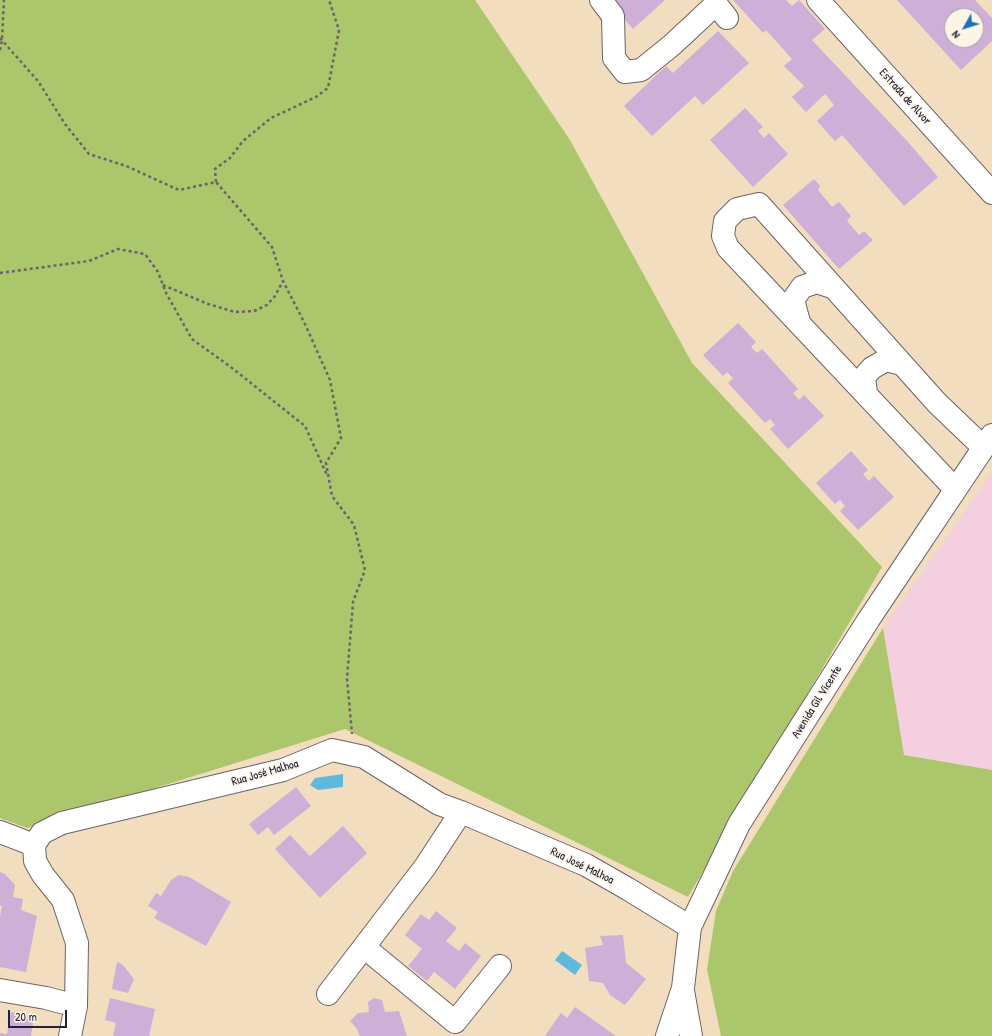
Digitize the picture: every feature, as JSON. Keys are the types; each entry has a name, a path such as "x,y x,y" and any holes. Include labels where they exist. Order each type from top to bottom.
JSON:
{"street":[{"path":"602,0 613,16 614,58 625,72 641,70 672,45 716,4 727,18"},
{"name":"Estrada de Alvor","path":"818,0 992,193"},
{"path":"955,489 728,248 723,236 725,221 737,209 758,204 937,403 988,441"},
{"path":"799,322 793,300 802,287 817,282 832,287"},
{"path":"866,393 864,377 872,368 886,360 902,364"},
{"name":"Avenida Gil Vicente","path":"683,988 690,927 739,824 869,619 988,441"},
{"name":"Rua José Malhoa","path":"34,845 42,833 62,823 284,770 332,750 364,757 439,804 586,865 690,927"},
{"path":"328,994 425,867 461,812"},
{"path":"0,832 34,845 35,861 43,875 63,900 77,943 76,1006 70,1036"},
{"path":"364,947 455,1022 500,966"},
{"path":"667,1036 683,988"},
{"path":"683,988 691,1036"},
{"path":"0,990 46,998 76,1006"}],"path":[{"path":"0,50 4,0"},
{"path":"329,0 339,30 328,88 316,97 271,118 243,141 230,158 215,169 216,182 272,247 283,281 305,324 330,380 341,438 326,463 332,496 354,525 365,570 353,602 347,679 353,755"},
{"path":"1,39 38,81 65,124 89,154 126,166 179,190 216,182"},
{"path":"0,273 89,260 118,249 145,254 158,272 166,293 192,339 232,368 305,426 329,479"},
{"path":"163,285 208,304 235,312 254,311 267,305 275,296 283,281"}],"shaded area":[{"path":"992,472 992,770 904,755 883,628"}],"green space":[{"path":"0,0 475,0 570,140 692,363 882,567 688,897 345,729 27,828 0,818"},
{"path":"883,628 904,755 992,770 992,1036 721,1036 707,969 716,911 733,871"}],"water":[{"path":"343,774 343,787 318,790 310,785 315,778"},
{"path":"562,951 582,965 575,975 555,960"}],"building":[{"path":"607,0 665,0 633,29"},
{"path":"733,0 786,0 792,6 799,0 825,29 812,40 908,142 938,177 904,206 842,135 835,141 817,121 834,105 825,94 806,112 792,97 804,86 784,66 792,59 766,30 763,33"},
{"path":"897,0 975,0 983,8 944,8 944,48 984,48 984,10 992,18 992,41 961,70"},
{"path":"718,31 749,63 703,105 695,96 652,136 624,106 666,66 673,73"},
{"path":"745,108 763,127 758,131 764,138 769,133 788,154 753,187 710,140"},
{"path":"814,179 820,186 818,190 832,207 839,202 851,216 847,221 859,235 864,231 873,240 839,269 783,205"},
{"path":"738,323 756,342 751,347 757,353 762,349 798,389 793,393 799,400 804,395 824,416 788,449 770,429 775,425 770,419 765,423 728,383 733,378 727,372 723,376 703,355"},
{"path":"851,451 868,470 863,474 869,481 874,476 894,497 858,530 840,511 845,506 840,500 835,504 816,483"},
{"path":"296,787 311,806 274,835 268,827 258,835 249,824"},
{"path":"343,826 367,853 320,898 275,849 290,835 310,856"},
{"path":"0,872 5,874 15,885 13,897 23,899 21,910 37,916 26,972 0,967 0,916 2,906 0,905"},
{"path":"179,875 189,877 231,902 206,946 154,918 158,912 148,906 156,893 161,896 171,880"},
{"path":"436,911 457,928 446,941 459,951 465,943 481,956 455,989 434,972 427,981 408,966 422,949 405,935 421,914 429,920"},
{"path":"623,935 626,963 646,979 625,1005 610,995 603,983 589,981 585,948 603,945 600,936"},
{"path":"117,962 122,964 134,979 128,993 112,989"},
{"path":"110,998 155,1009 149,1036 113,1036 116,1023 105,1020"},
{"path":"374,998 382,1000 385,1012 399,1011 407,1036 360,1036 357,1029 350,1021 358,1013 369,1012 368,1002"},
{"path":"575,1007 616,1036 545,1036 561,1013 567,1018"},
{"path":"11,1012 34,1016 31,1036 0,1036 0,1033 7,1034"}]}
